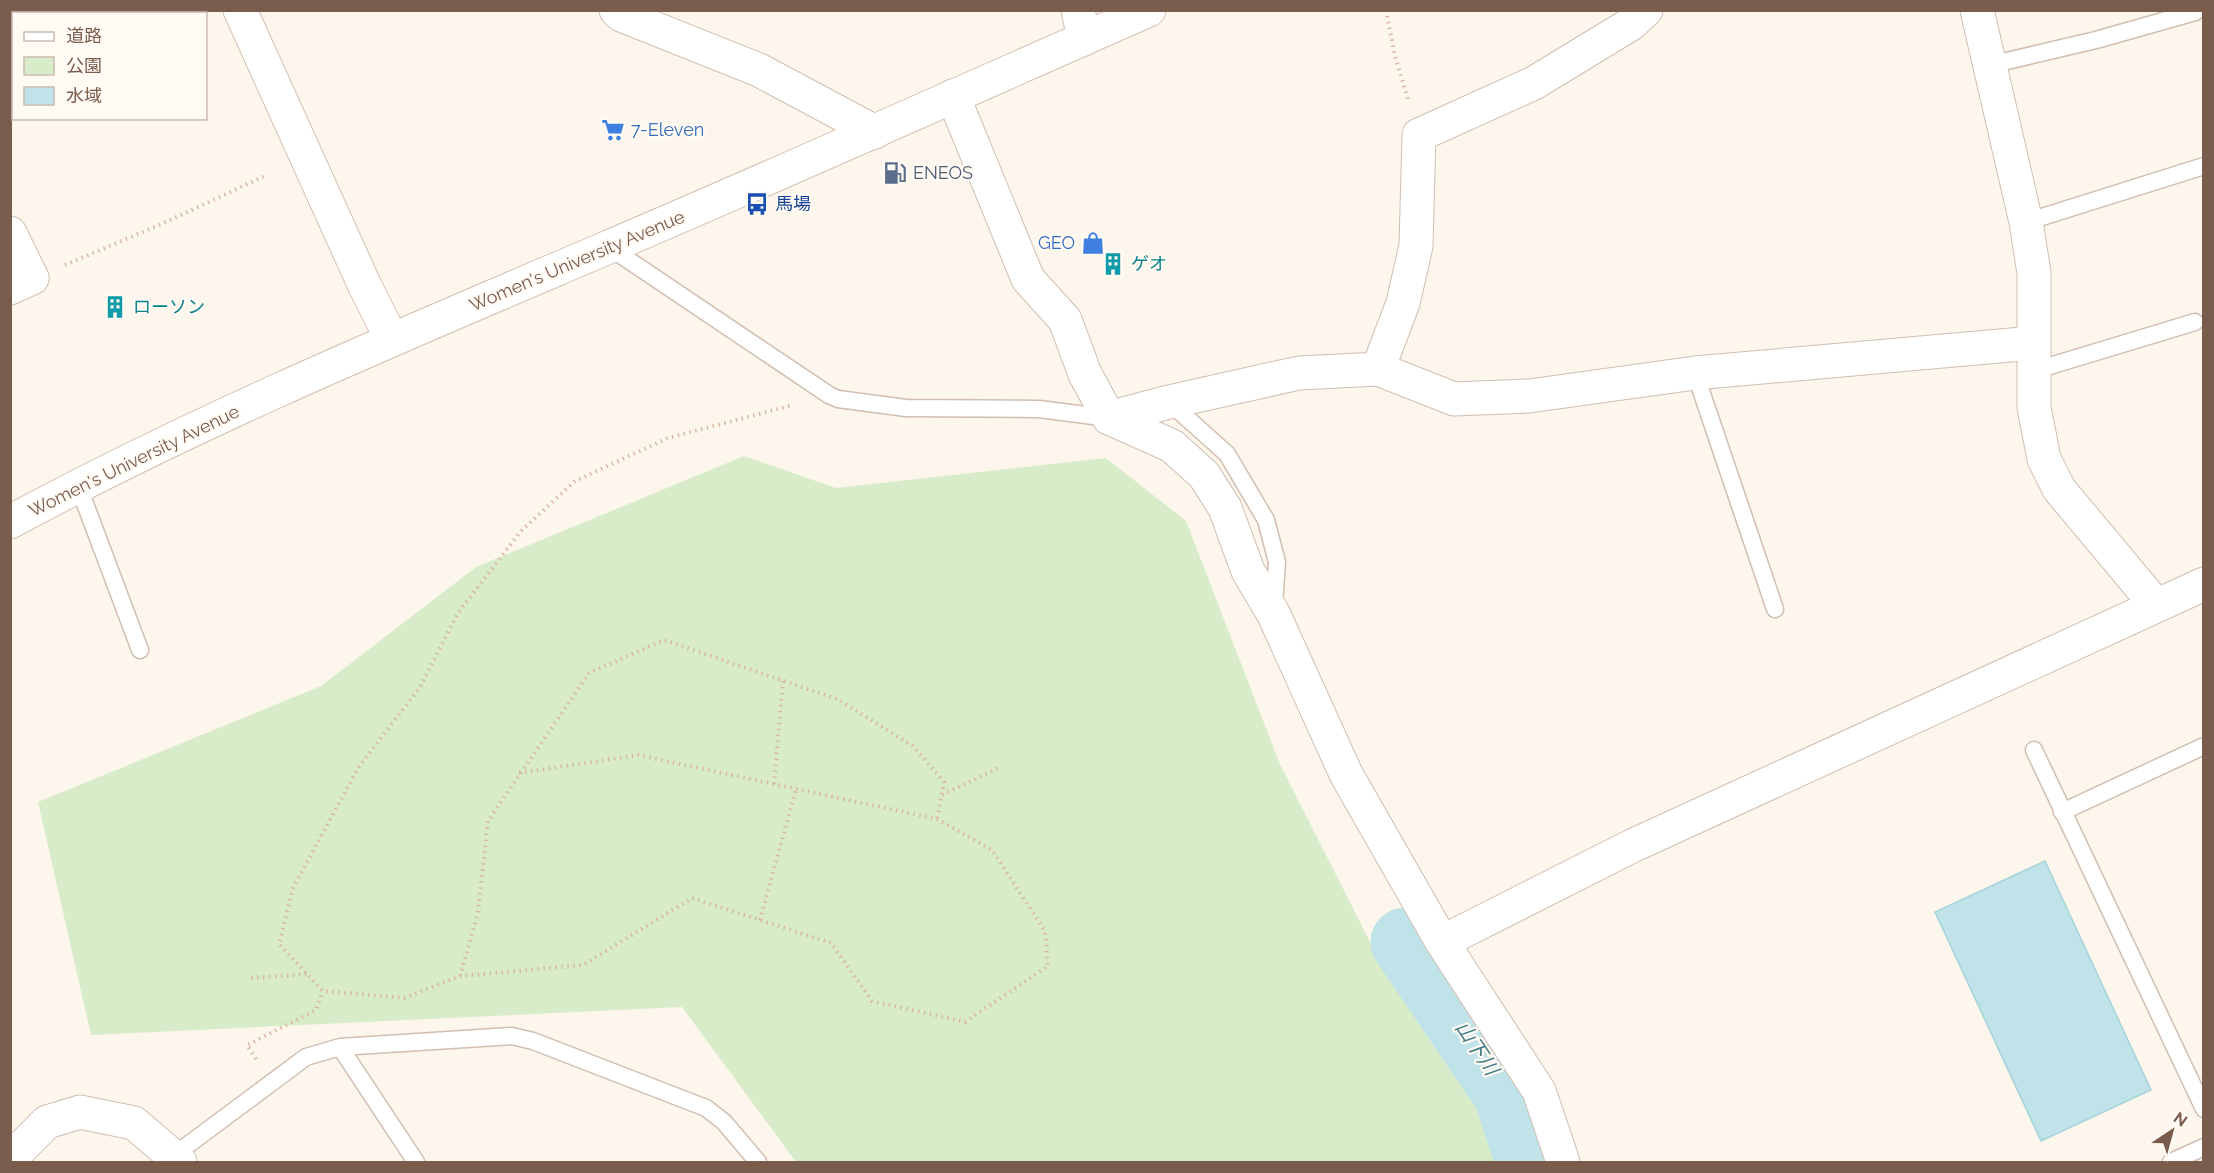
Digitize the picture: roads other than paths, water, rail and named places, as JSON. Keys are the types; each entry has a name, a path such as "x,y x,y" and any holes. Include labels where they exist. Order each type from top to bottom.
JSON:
{"street":[{"path":"240,10 364,284 392,340"},
{"path":"616,10 621,15 759,70 875,132"},
{"name":"Women's University Avenue","path":"10,522 78,485 392,340 875,132 953,96 1081,25 1149,10"},
{"path":"1377,369 1403,303 1416,246 1419,135 1534,83 1631,24 1646,10"},
{"path":"1977,10 2026,222 2034,273 2034,407 2044,459 2059,489 2156,604"},
{"path":"953,96 1028,279 1065,320 1085,374 1109,418 1172,446 1203,475 1225,508 1248,571 1274,615 1346,774 1442,942 1539,1091 1563,1162"},
{"path":"10,233 21,283"},
{"path":"1109,418 1299,373 1377,369 1454,399 1529,396 1695,373 2033,357"},
{"path":"1442,942 1634,844 2204,584"},
{"path":"10,1159 47,1122 80,1112 134,1123 176,1159"}],"lane":[{"path":"1067,10 1081,25"},
{"path":"1990,65 2096,40 2195,12"},
{"path":"2026,222 2204,166"},
{"path":"609,247 838,399 906,408 1039,409 1109,418"},
{"path":"2033,357 2196,322"},
{"path":"1695,373 1775,609"},
{"path":"1169,402 1227,454 1266,520 1277,562 1274,615"},
{"path":"78,485 140,650"},
{"path":"2062,812 2204,746"},
{"path":"2034,750 2204,1108"},
{"path":"176,1159 270,1082 306,1057 340,1047 512,1036 533,1041 706,1108 724,1122 758,1162"},
{"path":"340,1047 416,1162"},
{"path":"2171,1162 2204,1147"}],"water":[{"path":"2045,861 2151,1090 2041,1141 1935,912"}],"waterway":[{"name":"山下川","path":"1405,942 1508,1094 1530,1162"}],"place":[{"name":"7-Eleven","path":"613,130"},
{"name":"ENEOS","path":"895,173"},
{"name":"馬場","path":"757,204"},
{"name":"GEO","path":"1093,243"},
{"name":"ゲオ","path":"1113,264"},
{"name":"ローソン","path":"115,307"}]}
